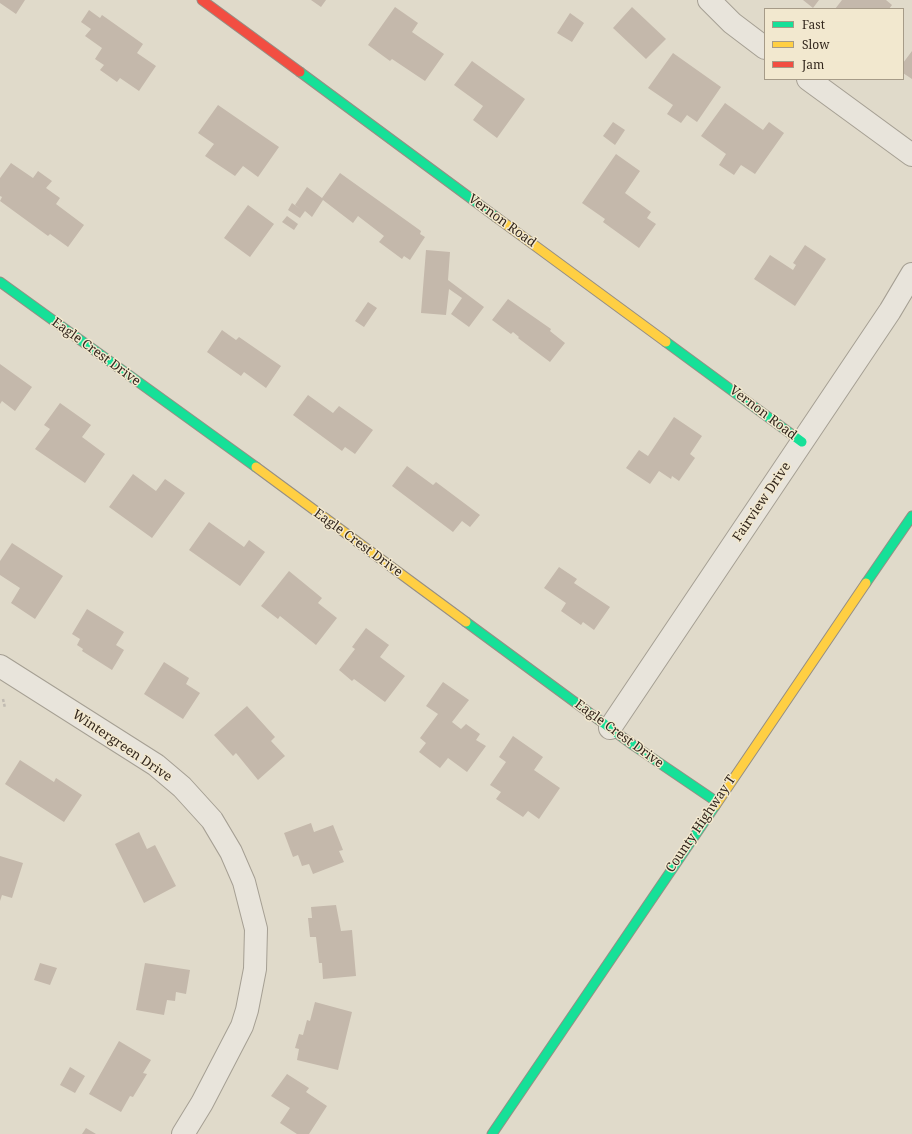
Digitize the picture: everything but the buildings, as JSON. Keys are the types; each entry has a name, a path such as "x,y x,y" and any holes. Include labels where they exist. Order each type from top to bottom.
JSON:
{"street":[{"name":"Vernon Road","path":"202,0 745,398 802,442"},
{"path":"709,0 732,23 764,47"},
{"path":"809,80 912,155"},
{"name":"Fairview Drive","path":"610,728 890,311 912,274"},
{"name":"Eagle Crest Drive","path":"0,282 226,445 610,728 717,802"},
{"name":"County Highway T","path":"492,1134 912,516"},
{"name":"Wintergreen Drive","path":"0,666 156,765 182,787 212,820 231,852 244,882 256,929 255,969 247,1010 242,1026 202,1103 183,1134"}],"path":[{"path":"3,699 5,708"}],"traffic: fast":[{"path":"300,72 496,217"},
{"path":"0,282 256,467"},
{"path":"666,342 802,442"},
{"path":"866,583 912,516"},
{"path":"466,622 633,745 717,802"},
{"path":"492,1134 715,806"}],"traffic: slow":[{"path":"496,217 666,342"},
{"path":"256,467 466,622"},
{"path":"715,806 866,583"}],"traffic: jam":[{"path":"202,0 300,72"}]}
